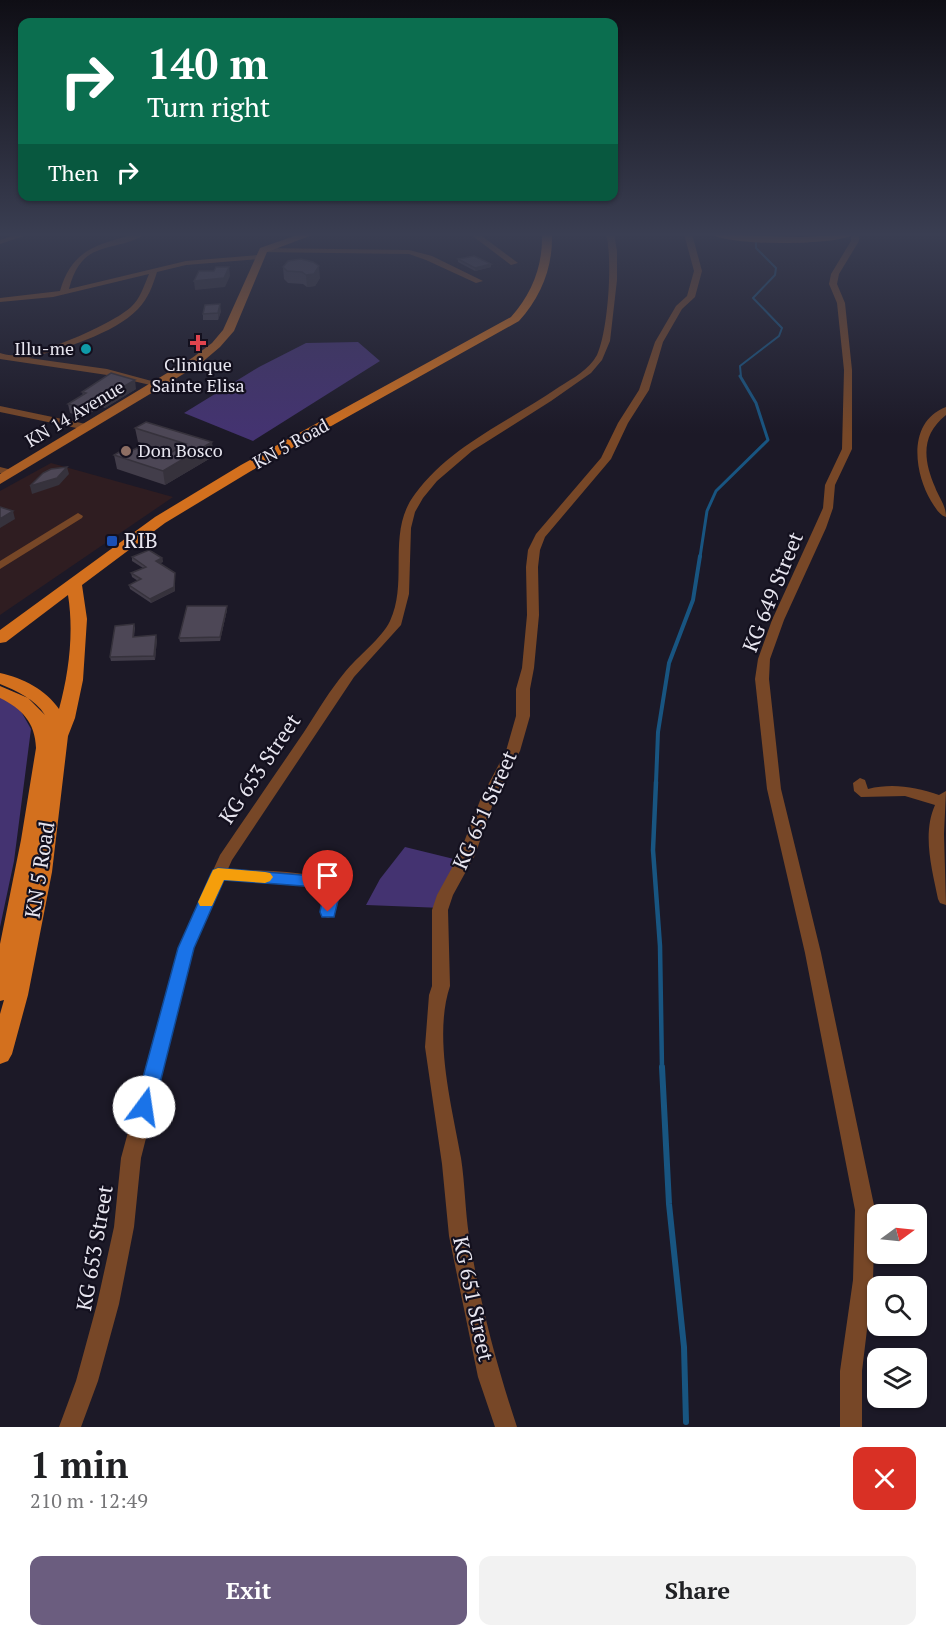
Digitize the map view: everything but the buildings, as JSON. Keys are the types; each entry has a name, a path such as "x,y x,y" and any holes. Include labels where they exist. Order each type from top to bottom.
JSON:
{"main road":[{"name":"KN 14 Avenue","path":"0,480 6,471 86,427 196,361 216,345 228,331 242,301"},
{"name":"KN 5 Road","path":"0,628 154,513 216,476 508,315 520,301"},
{"name":"KN 5 Road","path":"0,638 160,520 246,468 515,319 529,301"},
{"path":"59,736 73,694 79,607 74,583"},
{"name":"KN 5 Road","path":"0,678 21,687 47,705 54,712 58,721 59,736 42,872 17,995 0,1054"},
{"name":"KN 5 Road","path":"0,691 26,705 37,718 44,734 44,758 28,862 0,992"}],"street":[{"path":"15,358 54,347 109,325 128,314 140,301"},
{"name":"KG 653 Street","path":"70,1427 87,1381 108,1304 124,1227 131,1158 186,948 225,859 349,675 395,625 400,616 403,586 403,533 416,500 452,460 488,435 552,398 588,372 604,348 611,301"},
{"name":"KG 651 Street","path":"506,1427 489,1377 459,1236 452,1164 434,1047 438,995 441,986 440,910 445,895 468,855 489,798 513,752 523,716 523,689 528,668 533,615 534,550 540,536 606,459 623,423 644,390 659,342 679,308 687,301"},
{"name":"KG 649 Street","path":"840,301 848,370 847,449 830,485 828,508 824,518 778,620 764,659 762,679 774,789 813,953 865,1210 863,1280 851,1371 850,1427"},
{"path":"46,362 54,347"},
{"path":"0,356 126,376 156,386"},
{"path":"0,409 86,427"},
{"path":"946,410 926,428 924,464 927,485 938,506 946,514"},
{"path":"0,566 78,516"},
{"path":"0,551 14,556"},
{"path":"860,783 861,791 866,794 880,790 899,789 944,799 937,819 936,840 946,898"},
{"path":"218,874 319,881 333,888 328,912"}],"shaded area":[{"path":"358,342 380,361 253,441 184,413 259,367 306,343"},
{"path":"51,463 173,497 0,615 0,491"},
{"path":"0,697 18,706 31,729 14,861 0,927"},
{"path":"405,847 458,860 443,908 366,905 380,879"}],"waterway":[{"path":"741,377 740,366 779,336 782,328 756,301"},
{"path":"700,557 707,511 716,491 768,440 756,403 740,376"},
{"path":"656,783 658,732 669,663 693,600 700,556"},
{"path":"656,782 653,850 660,946 662,1069"},
{"path":"662,1067 669,1204 684,1347 686,1422"}],"slow traffic":[{"path":"206,902 218,874 265,877"}],"place":[{"name":"Clinique Sainte Elisa","path":"198,343"},
{"name":"Illu-me","path":"86,349"},
{"name":"Don Bosco","path":"126,451"},
{"name":"RIB","path":"112,541"}],"route":[{"path":"144,1107 186,948 218,874 319,881 333,888 328,912"}]}
